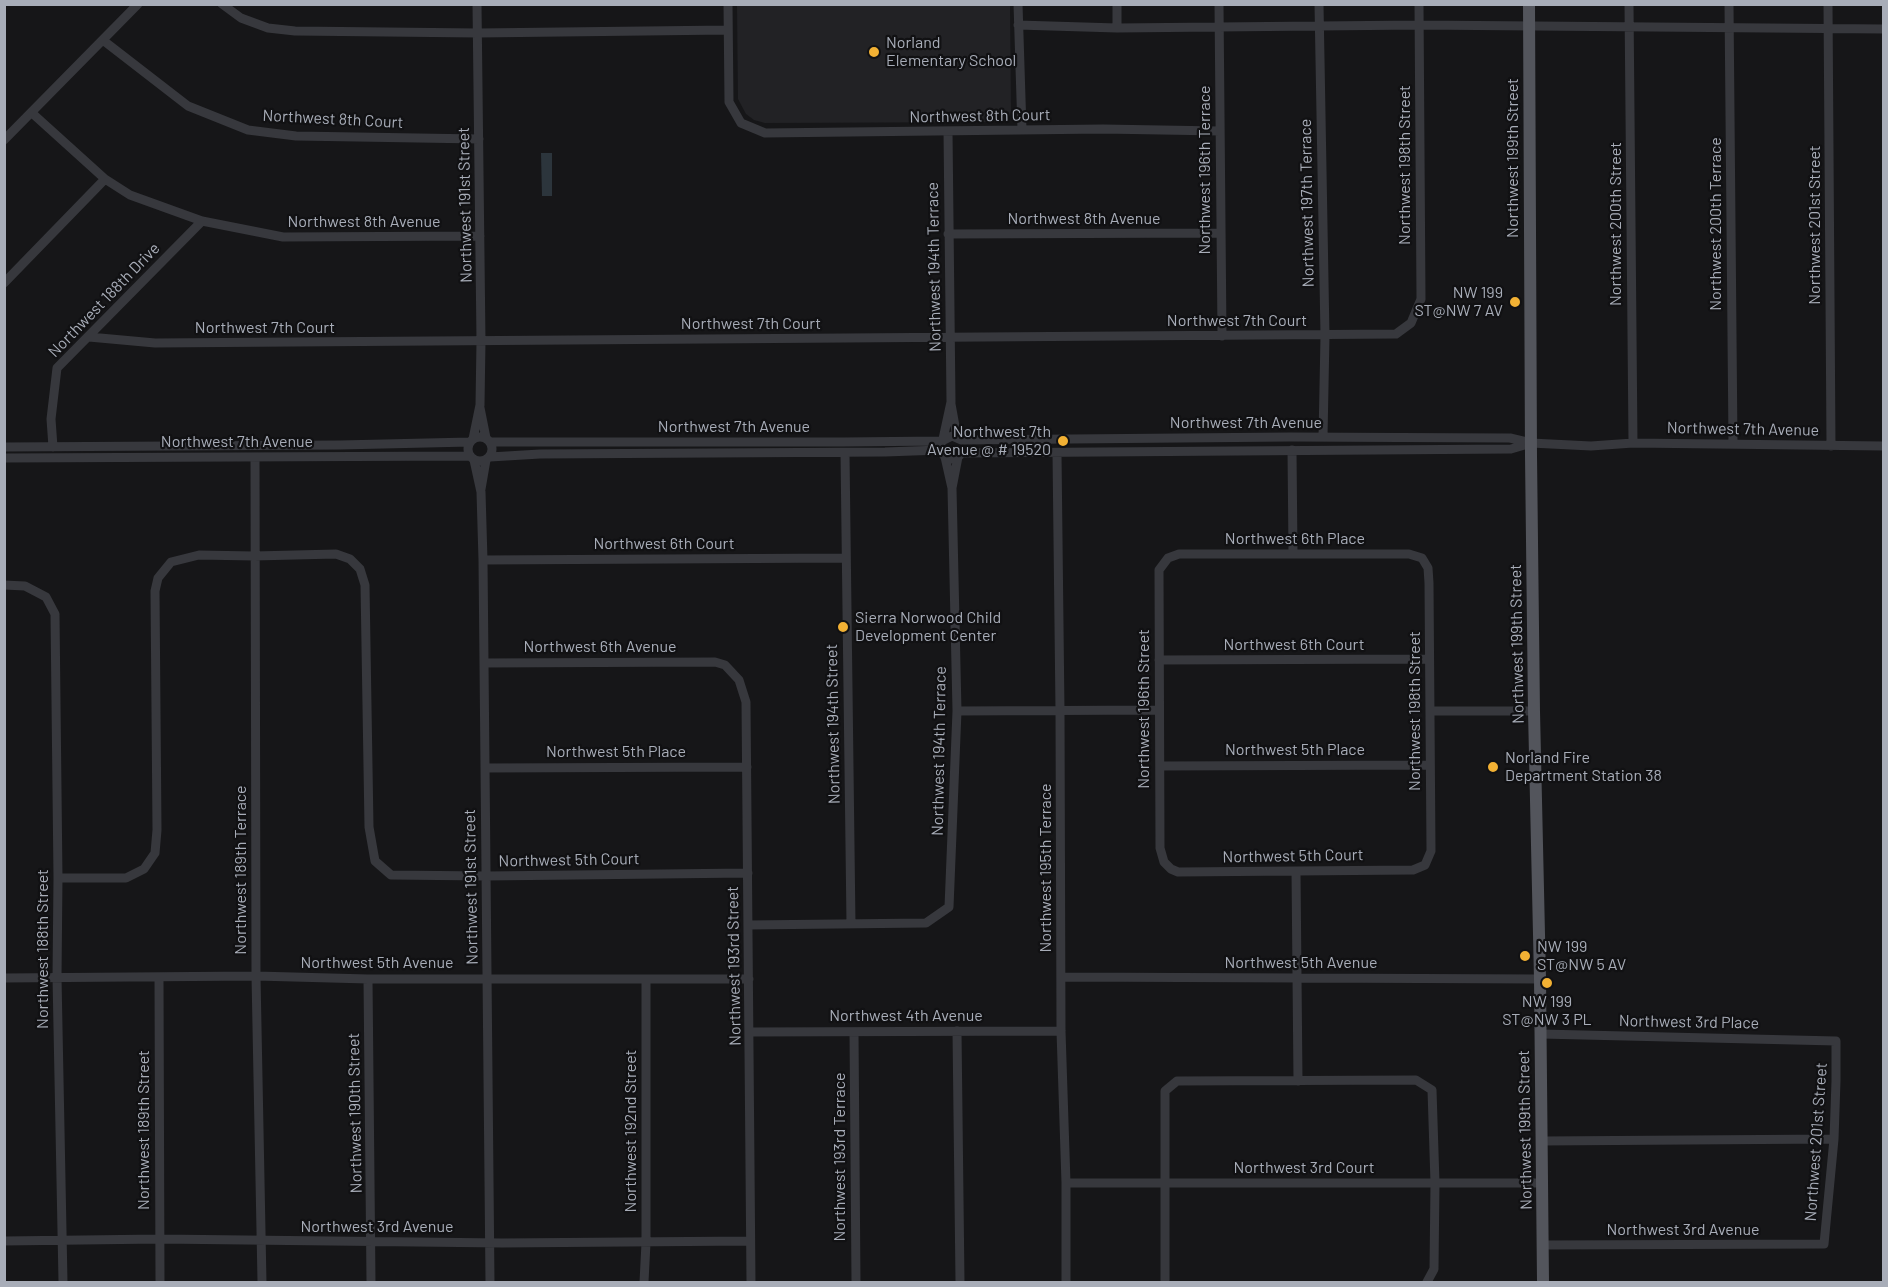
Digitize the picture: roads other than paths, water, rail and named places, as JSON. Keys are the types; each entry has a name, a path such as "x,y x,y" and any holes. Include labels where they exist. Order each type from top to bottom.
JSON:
{"main road":[{"name":"Northwest 199th Street","path":"1529,4 1534,711 1544,1282"}],"street":[{"path":"4,140 138,4"},
{"path":"222,4 242,18 268,28 296,31 478,33 728,30 728,4"},
{"name":"Northwest 191st Street","path":"472,440 480,405 481,341 477,4"},
{"path":"1018,4 1022,130"},
{"path":"1117,4 1117,28"},
{"name":"Northwest 196th Terrace","path":"1219,4 1222,336"},
{"name":"Northwest 197th Terrace","path":"1319,4 1324,336 1323,437"},
{"name":"Northwest 198th Street","path":"1411,323 1421,299 1419,4"},
{"name":"Northwest 200th Street","path":"1629,4 1633,443"},
{"name":"Northwest 200th Terrace","path":"1729,4 1733,444"},
{"name":"Northwest 201st Street","path":"1828,4 1831,446"},
{"path":"1018,25 1117,28 1419,25 1884,29"},
{"name":"Northwest 8th Court","path":"728,30 729,102 741,123 765,133 1022,130 1220,131"},
{"name":"Northwest 8th Court","path":"104,41 188,106 248,130 296,136 479,139"},
{"name":"Northwest 8th Avenue","path":"32,113 105,179 130,195 202,221 283,237 480,236"},
{"name":"Northwest 194th Terrace","path":"851,924 926,923 949,907 957,711 952,488 943,447 951,402 947,132"},
{"path":"4,283 105,179"},
{"name":"Northwest 188th Drive","path":"53,447 51,419 57,368 202,221"},
{"name":"Northwest 8th Avenue","path":"948,234 1221,233"},
{"name":"Northwest 7th Court","path":"89,337 155,343 1324,336 1396,334 1411,323"},
{"name":"Northwest 194th Terrace","path":"951,402 959,439"},
{"name":"Northwest 191st Street","path":"480,405 488,440"},
{"name":"Northwest 7th Avenue","path":"488,458 540,454 845,453 943,447 952,435 959,439 1510,438 1531,443 1591,446 1633,443 1884,446"},
{"path":"481,437 488,440 492,452 488,458 480,461 472,458 468,449 472,440 481,437"},
{"path":"959,439 963,447 960,455"},
{"name":"Northwest 7th Avenue","path":"4,447 340,445 472,440"},
{"name":"Northwest 7th Avenue","path":"488,440 943,447"},
{"name":"Northwest 7th Avenue","path":"943,447 952,459 960,455 1057,453 1511,448 1531,443"},
{"path":"1292,450 1293,554"},
{"name":"Northwest 194th Street","path":"845,453 851,924"},
{"name":"Northwest 195th Terrace","path":"1057,453 1061,1031 1066,1183 1066,1282"},
{"name":"Northwest 194th Terrace","path":"952,488 960,455"},
{"name":"Northwest 189th Terrace","path":"255,457 256,976 262,1282"},
{"name":"Northwest 7th Avenue","path":"4,458 472,458"},
{"name":"Northwest 191st Street","path":"472,458 481,492 483,560 490,1282"},
{"name":"Northwest 191st Street","path":"481,492 488,458"},
{"name":"Northwest 5th Court","path":"254,556 336,554 350,559 360,570 365,585 369,827 375,861 391,875 748,873"},
{"name":"Northwest 6th Place","path":"1168,558 1179,554 1409,554 1422,558"},
{"path":"58,878 126,878 144,869 155,853 157,830 155,591 158,578 171,562 199,555 254,556"},
{"name":"Northwest 6th Court","path":"483,560 845,558"},
{"name":"Northwest 196th Street","path":"1164,862 1160,848 1159,570 1168,558"},
{"name":"Northwest 198th Street","path":"1422,558 1428,568 1430,659 1431,851 1425,865"},
{"name":"Northwest 188th Street","path":"4,585 25,586 46,597 55,615 57,977 63,1282"},
{"name":"Northwest 6th Court","path":"1159,660 1430,659"},
{"name":"Northwest 6th Avenue","path":"484,663 715,662"},
{"name":"Northwest 193rd Street","path":"715,662 725,665 739,680 747,702 751,1282"},
{"path":"957,711 1159,710"},
{"path":"1430,711 1534,711"},
{"name":"Northwest 5th Place","path":"1160,766 1430,765"},
{"name":"Northwest 5th Place","path":"485,768 747,767"},
{"name":"Northwest 5th Court","path":"1164,862 1178,872 1413,870 1425,865"},
{"path":"1296,871 1298,1081"},
{"path":"748,925 851,924"},
{"name":"Northwest 5th Avenue","path":"4,978 256,976 368,979 748,979"},
{"name":"Northwest 5th Avenue","path":"1062,977 1540,979"},
{"name":"Northwest 189th Street","path":"159,978 160,1282"},
{"name":"Northwest 190th Street","path":"368,979 372,1282"},
{"name":"Northwest 192nd Street","path":"644,1282 646,979"},
{"path":"957,1031 960,1282"},
{"name":"Northwest 4th Avenue","path":"750,1032 1061,1031"},
{"name":"Northwest 193rd Terrace","path":"854,1032 856,1282"},
{"name":"Northwest 3rd Place","path":"1541,1034 1836,1041"},
{"name":"Northwest 201st Street","path":"1824,1244 1834,1139 1836,1041"},
{"path":"1165,1282 1165,1091 1177,1081 1416,1080 1432,1090 1435,1183 1434,1269 1427,1282"},
{"path":"1542,1140 1834,1139"},
{"name":"Northwest 3rd Court","path":"1066,1183 1542,1183"},
{"name":"Northwest 3rd Avenue","path":"4,1240 160,1239 490,1243 750,1241"},
{"name":"Northwest 3rd Avenue","path":"1543,1245 1824,1244"}],"place":[{"name":"Norland Elementary School","path":"874,52"},
{"name":"NW 199 ST@NW 7 AV","path":"1515,302"},
{"name":"Northwest 7th Avenue @ # 19520","path":"1063,441"},
{"name":"Sierra Norwood Child Development Center","path":"843,627"},
{"name":"Norland Fire Department Station 38","path":"1493,767"},
{"name":"NW 199 ST@NW 5 AV","path":"1525,956"},
{"name":"NW 199 ST@NW 3 PL","path":"1547,983"}]}
